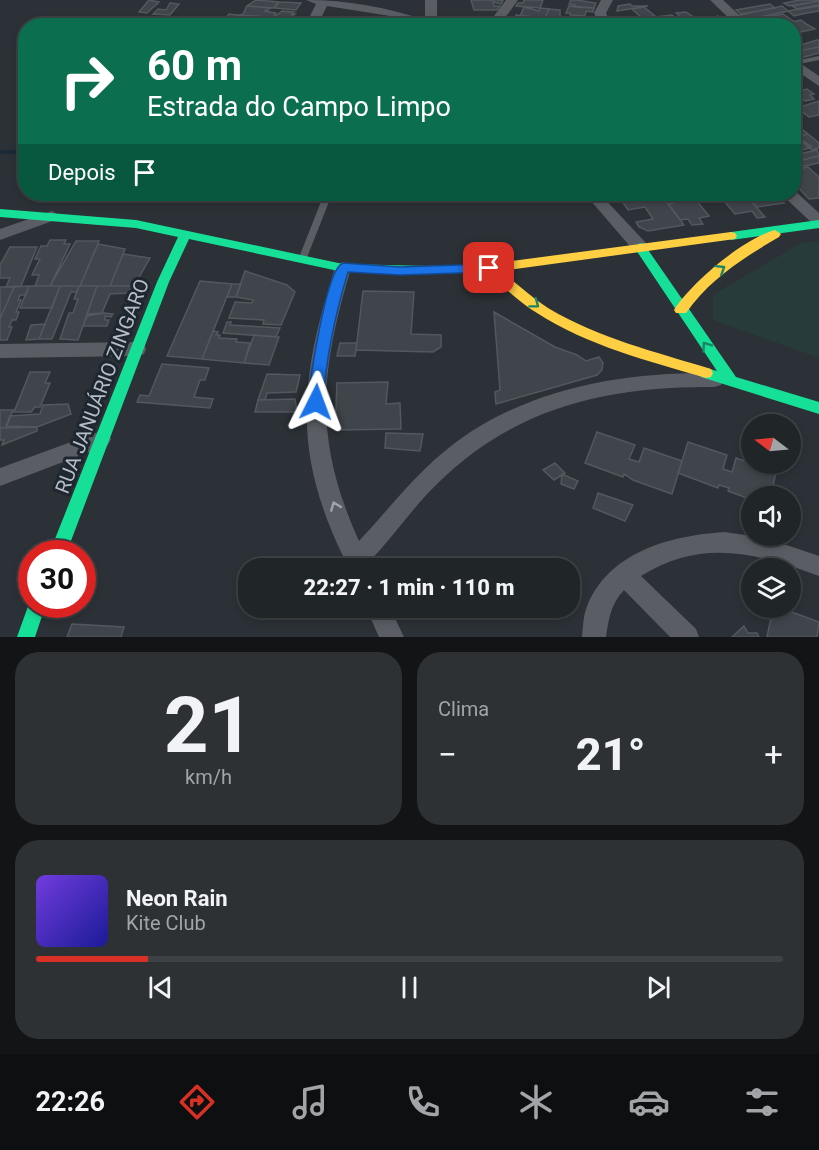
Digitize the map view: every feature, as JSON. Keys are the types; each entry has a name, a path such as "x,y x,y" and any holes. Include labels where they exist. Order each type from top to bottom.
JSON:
{"main road":[{"path":"0,213 136,224 343,268 400,271 489,268 782,230 819,222"},
{"path":"681,310 690,293 708,277 782,230"},
{"name":"RUA JANUÁRIO ZINGARO","path":"62,540 163,282 185,234"},
{"path":"640,247 731,381"},
{"path":"489,268 542,310 625,348 819,408"},
{"path":"26,637 32,618"}],"street":[{"path":"431,0 431,18"},
{"path":"498,18 512,0"},
{"path":"604,18 607,0"},
{"path":"716,0 736,18"},
{"path":"313,18 317,1 392,13 407,18"},
{"path":"801,68 819,82"},
{"path":"598,201 640,247"},
{"path":"796,201 819,222"},
{"path":"0,235 52,216"},
{"path":"343,268 318,366 315,419 320,459 331,496 356,558"},
{"path":"0,351 137,349"},
{"path":"363,558 429,478 483,433 544,404 599,389 636,382 679,378 731,381"},
{"path":"0,477 101,439"},
{"path":"594,637 593,627 598,609 612,585 623,573 674,548 705,542 747,544 782,552 819,566"},
{"path":"623,573 687,637"},
{"path":"383,618 392,637"}],"lane":[{"path":"801,62 819,58"},
{"path":"302,260 325,201"}],"shaded area":[{"path":"819,241 819,358 713,320 713,295 801,243"}],"building":[{"path":"149,0 159,2 147,13 139,12"},
{"path":"256,0 278,2 274,8 247,6"},
{"path":"471,0 503,1 501,4 493,2 494,6 500,6 497,10 474,10"},
{"path":"524,0 543,0 540,8 516,6"},
{"path":"571,0 596,3 594,8 574,7 575,5 569,4"},
{"path":"800,0 819,1 789,6 784,3"},
{"path":"819,1 819,5 797,9 792,6"},
{"path":"279,2 301,3 296,10 274,8"},
{"path":"170,3 179,4 170,15 153,14 158,9 166,10"},
{"path":"630,4 648,6 617,11 618,6"},
{"path":"770,4 775,8 741,14 736,10"},
{"path":"247,6 271,8 265,11 276,13 273,18 240,15"},
{"path":"569,6 594,8 593,12 586,11 585,16 570,15 566,13"},
{"path":"782,6 788,11 755,18 744,18 740,15"},
{"path":"819,6 819,11 794,16 788,11"},
{"path":"524,7 539,11 540,8 549,9 545,18 520,16"},
{"path":"644,7 655,16 642,18 632,9"},
{"path":"549,9 560,10 560,17 545,18"},
{"path":"282,11 295,14 289,18 273,18"},
{"path":"686,12 695,18 682,18 676,13"},
{"path":"229,14 237,15 235,18 226,18"},
{"path":"783,14 789,18 761,18"},
{"path":"237,15 266,17 265,18 235,18"},
{"path":"516,15 545,18 515,18"},
{"path":"672,15 676,18 664,16"},
{"path":"801,20 815,29 801,32"},
{"path":"819,40 819,47 801,51 801,45"},
{"path":"819,47 819,53 801,58 801,51"},
{"path":"807,89 814,94 810,95 814,99 805,101 801,98 801,90"},
{"path":"819,101 819,115 809,117 801,111 801,107"},
{"path":"801,128 808,134 801,136"},
{"path":"808,134 819,143 819,148 812,150 808,147 811,146 801,140 801,136"},
{"path":"801,141 810,148 801,150"},
{"path":"817,150 819,156 801,160 801,153"},
{"path":"819,156 819,163 801,167 801,160"},
{"path":"808,167 819,177 819,198 809,199 801,190 801,168"},
{"path":"622,201 666,201 684,225 648,231 639,227 636,222 653,219 645,207 628,210"},
{"path":"673,201 697,201 709,216 699,218 703,224 692,225 688,219 680,220 668,204 674,203"},
{"path":"724,201 751,201 765,217 757,218 752,211 735,214"},
{"path":"751,201 781,201 784,203 757,207"},
{"path":"50,240 66,240 64,244 70,244 50,286 35,286 39,275 32,275 40,259 35,259 41,246 47,246"},
{"path":"76,241 99,241 80,286 50,286"},
{"path":"98,244 125,249 110,286 80,286"},
{"path":"10,247 37,247 21,286 6,287 10,278 0,278 0,265"},
{"path":"123,254 150,258 134,286 110,286"},
{"path":"245,271 287,285 295,292 281,325 263,324 264,320 229,318 235,302 252,303 253,300 236,297"},
{"path":"200,281 232,284 202,359 167,356"},
{"path":"232,284 241,284 236,297 227,297"},
{"path":"29,286 26,295 20,295 18,300 21,300 16,312 19,312 16,320 12,320 9,327 12,327 7,340 0,340 0,319 14,287"},
{"path":"29,286 60,286 52,308 20,308"},
{"path":"60,286 79,286 77,292 71,292 52,339 39,339"},
{"path":"79,286 97,286 78,340 60,339 69,313 73,313 78,299 74,299"},
{"path":"97,286 135,286 134,290 129,293 110,294 102,313 87,314"},
{"path":"0,287 14,287 0,319"},
{"path":"363,291 414,292 411,334 441,335 441,347 433,352 356,350"},
{"path":"494,312 555,347 586,361 599,357 603,363 602,370 597,375 496,404 495,392 500,390"},
{"path":"113,314 111,317 105,316 105,320 109,320 107,326 83,326 87,316"},
{"path":"227,322 231,322 230,325 280,328 276,337 223,333"},
{"path":"45,324 39,339 26,340 31,325"},
{"path":"213,331 218,332 216,335 220,335 219,338 237,339 236,342 250,343 244,363 202,359"},
{"path":"254,335 279,337 269,365 244,363"},
{"path":"340,343 357,343 355,356 337,356"},
{"path":"162,364 209,368 205,380 200,380 194,397 213,399 210,408 137,402 140,395 149,396"},
{"path":"30,372 50,372 45,383 50,383 40,407 35,407 31,412 14,412"},
{"path":"267,374 300,375 296,392 267,393 265,400 258,400"},
{"path":"388,382 386,404 400,403 401,429 335,430 337,383"},
{"path":"295,399 297,412 255,412 258,400"},
{"path":"68,404 71,414 37,427 6,426 10,416 40,414 43,405"},
{"path":"0,410 13,410 6,428 0,428"},
{"path":"37,427 37,431 2,445 4,440 0,440 0,428"},
{"path":"597,432 635,445 629,459 639,462 644,448 682,461 672,494 633,480 624,474 623,477 585,463"},
{"path":"386,433 423,434 420,451 385,448"},
{"path":"688,442 727,455 723,469 732,472 736,458 741,460 741,474 776,474 773,486 741,486 741,496 728,491 729,488 719,485 718,488 678,473"},
{"path":"555,463 565,473 554,480 543,470"},
{"path":"562,474 578,481 574,489 561,484"},
{"path":"598,493 633,505 625,521 593,508"},
{"path":"801,615 819,622 817,637 767,637 771,618 801,618"},
{"path":"72,624 124,627 121,637 67,637"},
{"path":"744,626 748,633 757,633 759,637 732,637"}],"waterway":[{"path":"0,152 18,152"}],"traffic: fast":[{"path":"0,213 136,224 343,268 428,270"},
{"path":"731,236 819,224"},
{"path":"62,540 163,282 185,234"},
{"path":"640,247 731,381"},
{"path":"706,373 819,408"},
{"path":"26,637 32,618"}],"traffic: slow":[{"path":"681,310 700,286 723,266 775,234"},
{"path":"428,270 489,268 731,236"},
{"path":"489,268 522,296 562,322 623,347 706,373"}],"route":[{"path":"316,402 318,366 343,268 374,271 489,268"}]}
